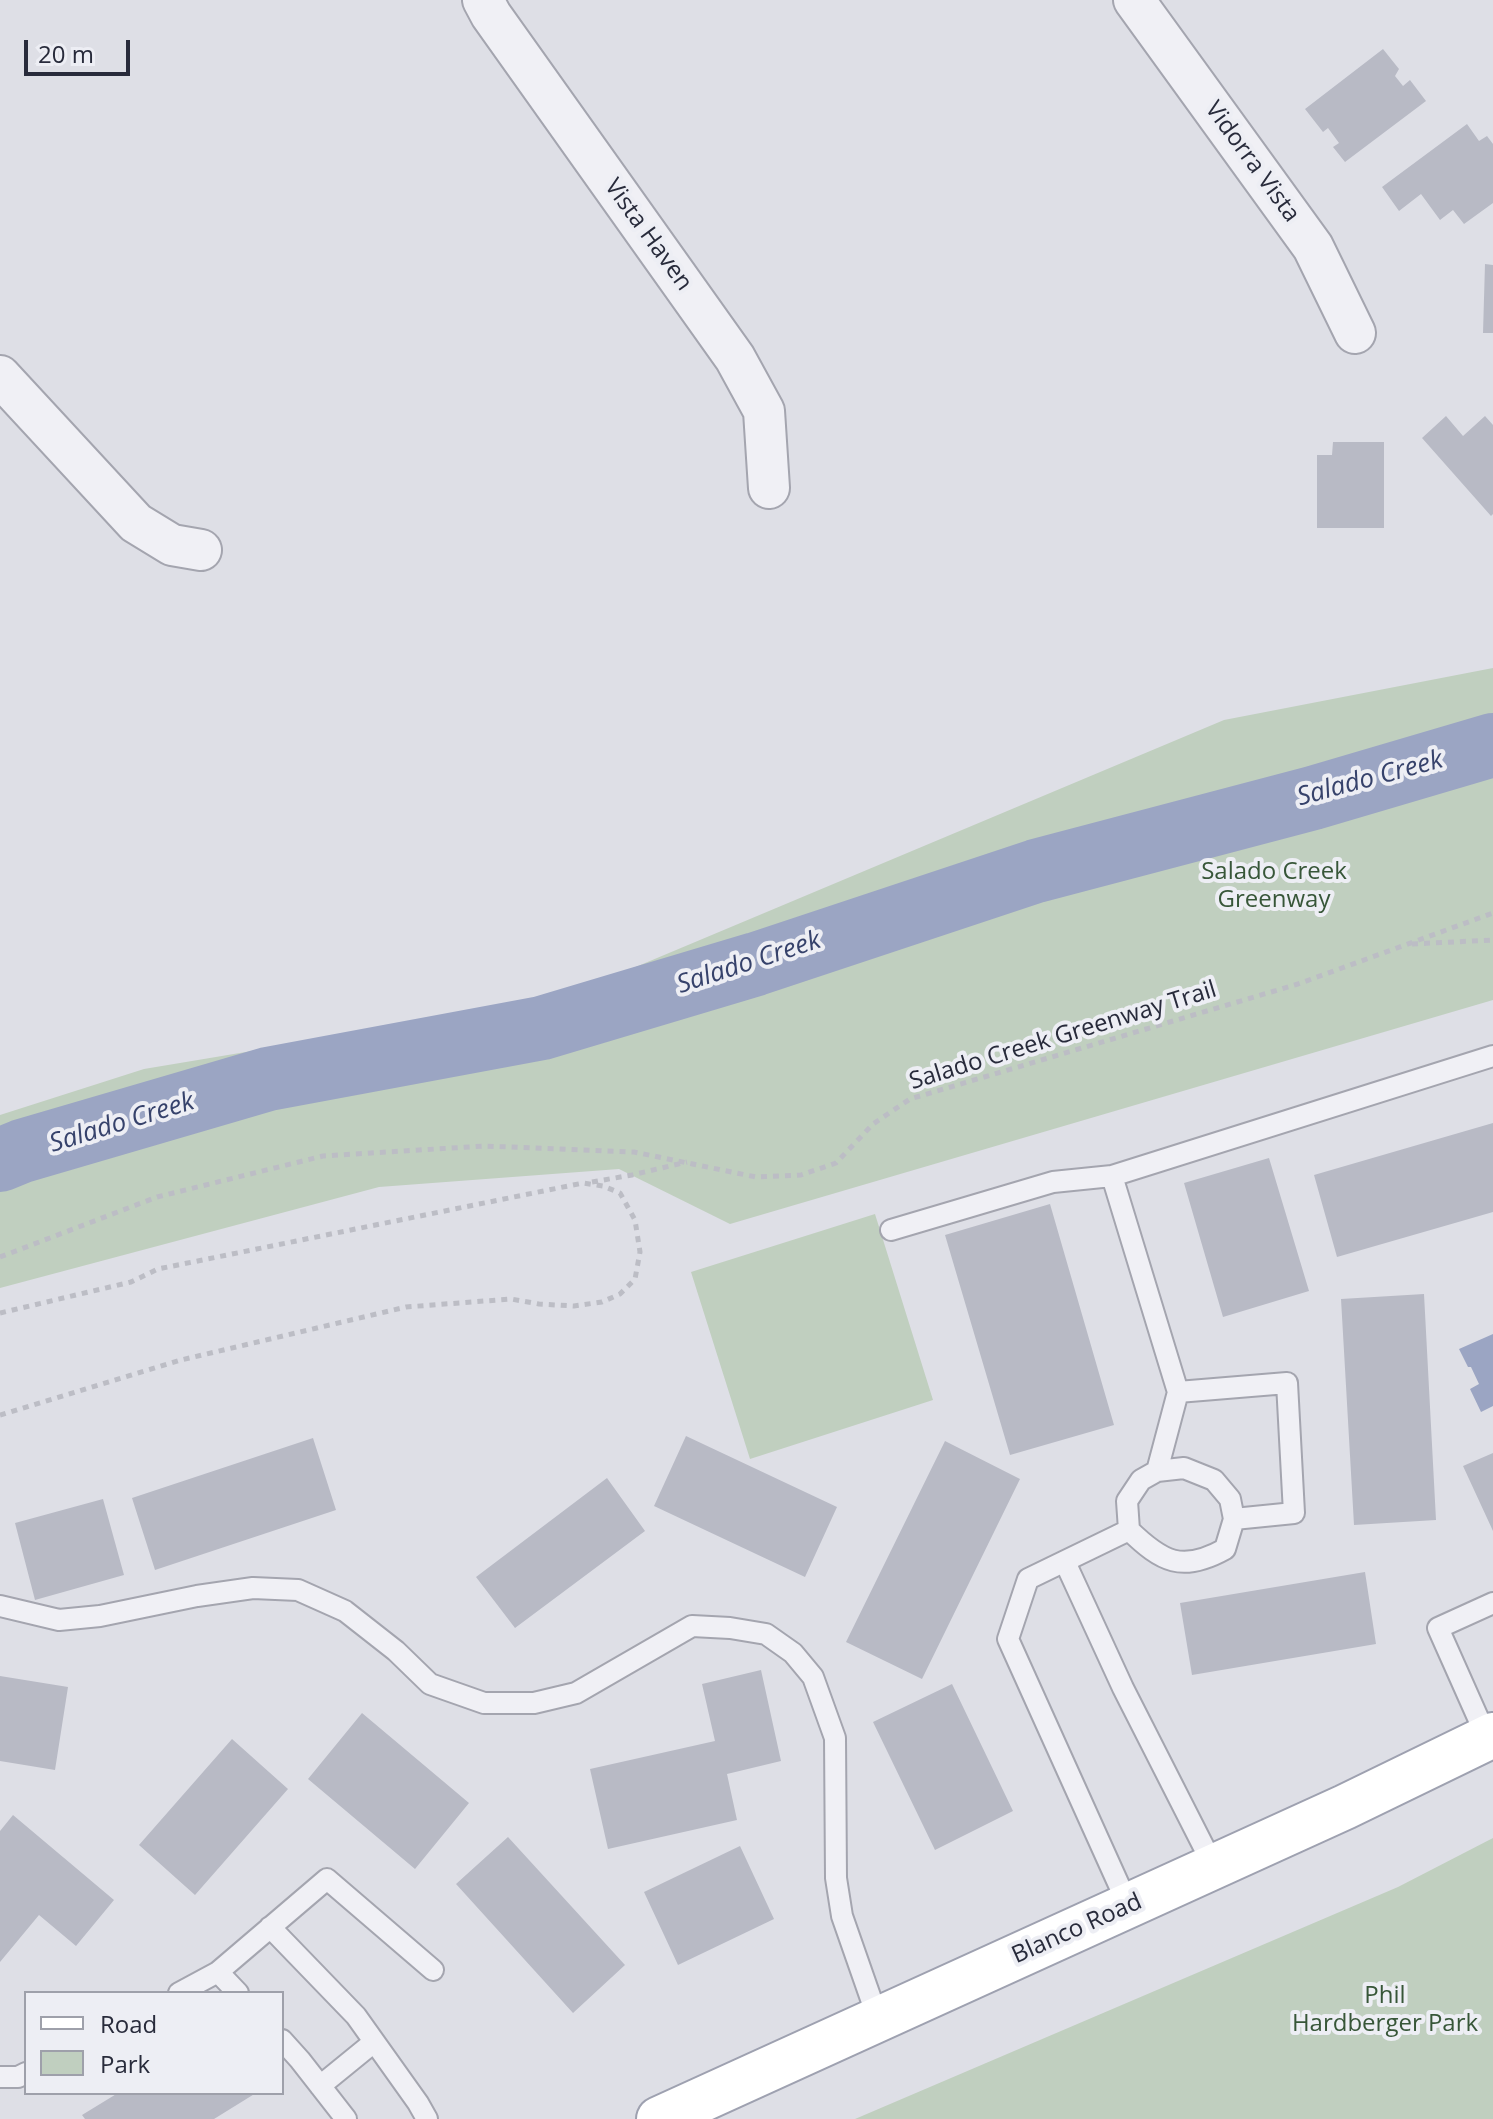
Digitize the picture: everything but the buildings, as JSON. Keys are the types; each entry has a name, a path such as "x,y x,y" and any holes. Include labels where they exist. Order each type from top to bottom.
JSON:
{"main road":[{"name":"Blanco Road","path":"659,2119 1345,1807 1490,1737"}],"street":[{"name":"Vista Haven","path":"483,0 735,358 764,411 769,488"},
{"name":"Vidorra Vista","path":"1134,0 1313,247 1355,333"},
{"path":"0,376 136,523 172,545 201,550"}],"lane":[{"path":"891,1230 1053,1182 1112,1176 1493,1056"},
{"path":"1112,1176 1178,1392 1157,1471"},
{"path":"1178,1392 1287,1383 1294,1513 1234,1519"},
{"path":"1184,1468 1214,1480 1230,1499 1234,1519 1225,1549 1205,1560 1172,1562 1149,1549 1129,1530 1127,1501 1141,1480 1157,1471 1184,1468"},
{"path":"1128,1905 1008,1639 1028,1579 1129,1530"},
{"path":"1065,1562 1123,1688 1214,1867"},
{"path":"0,1606 59,1620 100,1616 253,1588 298,1590 345,1611 396,1651 430,1684 484,1703 534,1703 576,1693 692,1626 766,1634 793,1653 813,1677 835,1738 836,1878 842,1916 878,2019"},
{"path":"1490,1737 1438,1628 1493,1603"},
{"path":"183,1991 218,1972 327,1879 433,1970"},
{"path":"270,1927 356,2016 427,2119"},
{"path":"218,1972 236,1991"},
{"path":"284,2042 346,2119"},
{"path":"320,2086 374,2042"},
{"path":"0,2077 24,2074"}],"path":[{"name":"Salado Creek Greenway Trail","path":"0,1257 157,1197 323,1156 484,1146 634,1152 756,1177 801,1175 836,1163 873,1124 910,1099 1298,984 1493,913"},
{"path":"1403,945 1493,940"},
{"path":"0,1313 131,1282 158,1269 689,1162"},
{"path":"0,1415 181,1360 406,1307 511,1299 574,1306 602,1302 620,1294 635,1279 640,1252 635,1220 620,1193 583,1183"}],"green space":[{"name":"Salado Creek Greenway","path":"1493,668 1493,1000 730,1224 619,1169 379,1187 0,1288 0,1115 144,1069 557,1000 1224,720"},
{"path":"875,1214 933,1400 750,1459 691,1272"},
{"name":"Phil Hardberger Park","path":"1493,1838 1493,2119 855,2119 1398,1887"}],"water":[{"path":"1493,1334 1493,1406 1481,1412 1470,1389 1479,1384 1459,1349"}],"waterway":[{"name":"Salado Creek","path":"0,1160 268,1079 542,1028 756,964 1036,871 1313,798 1493,745"}]}
